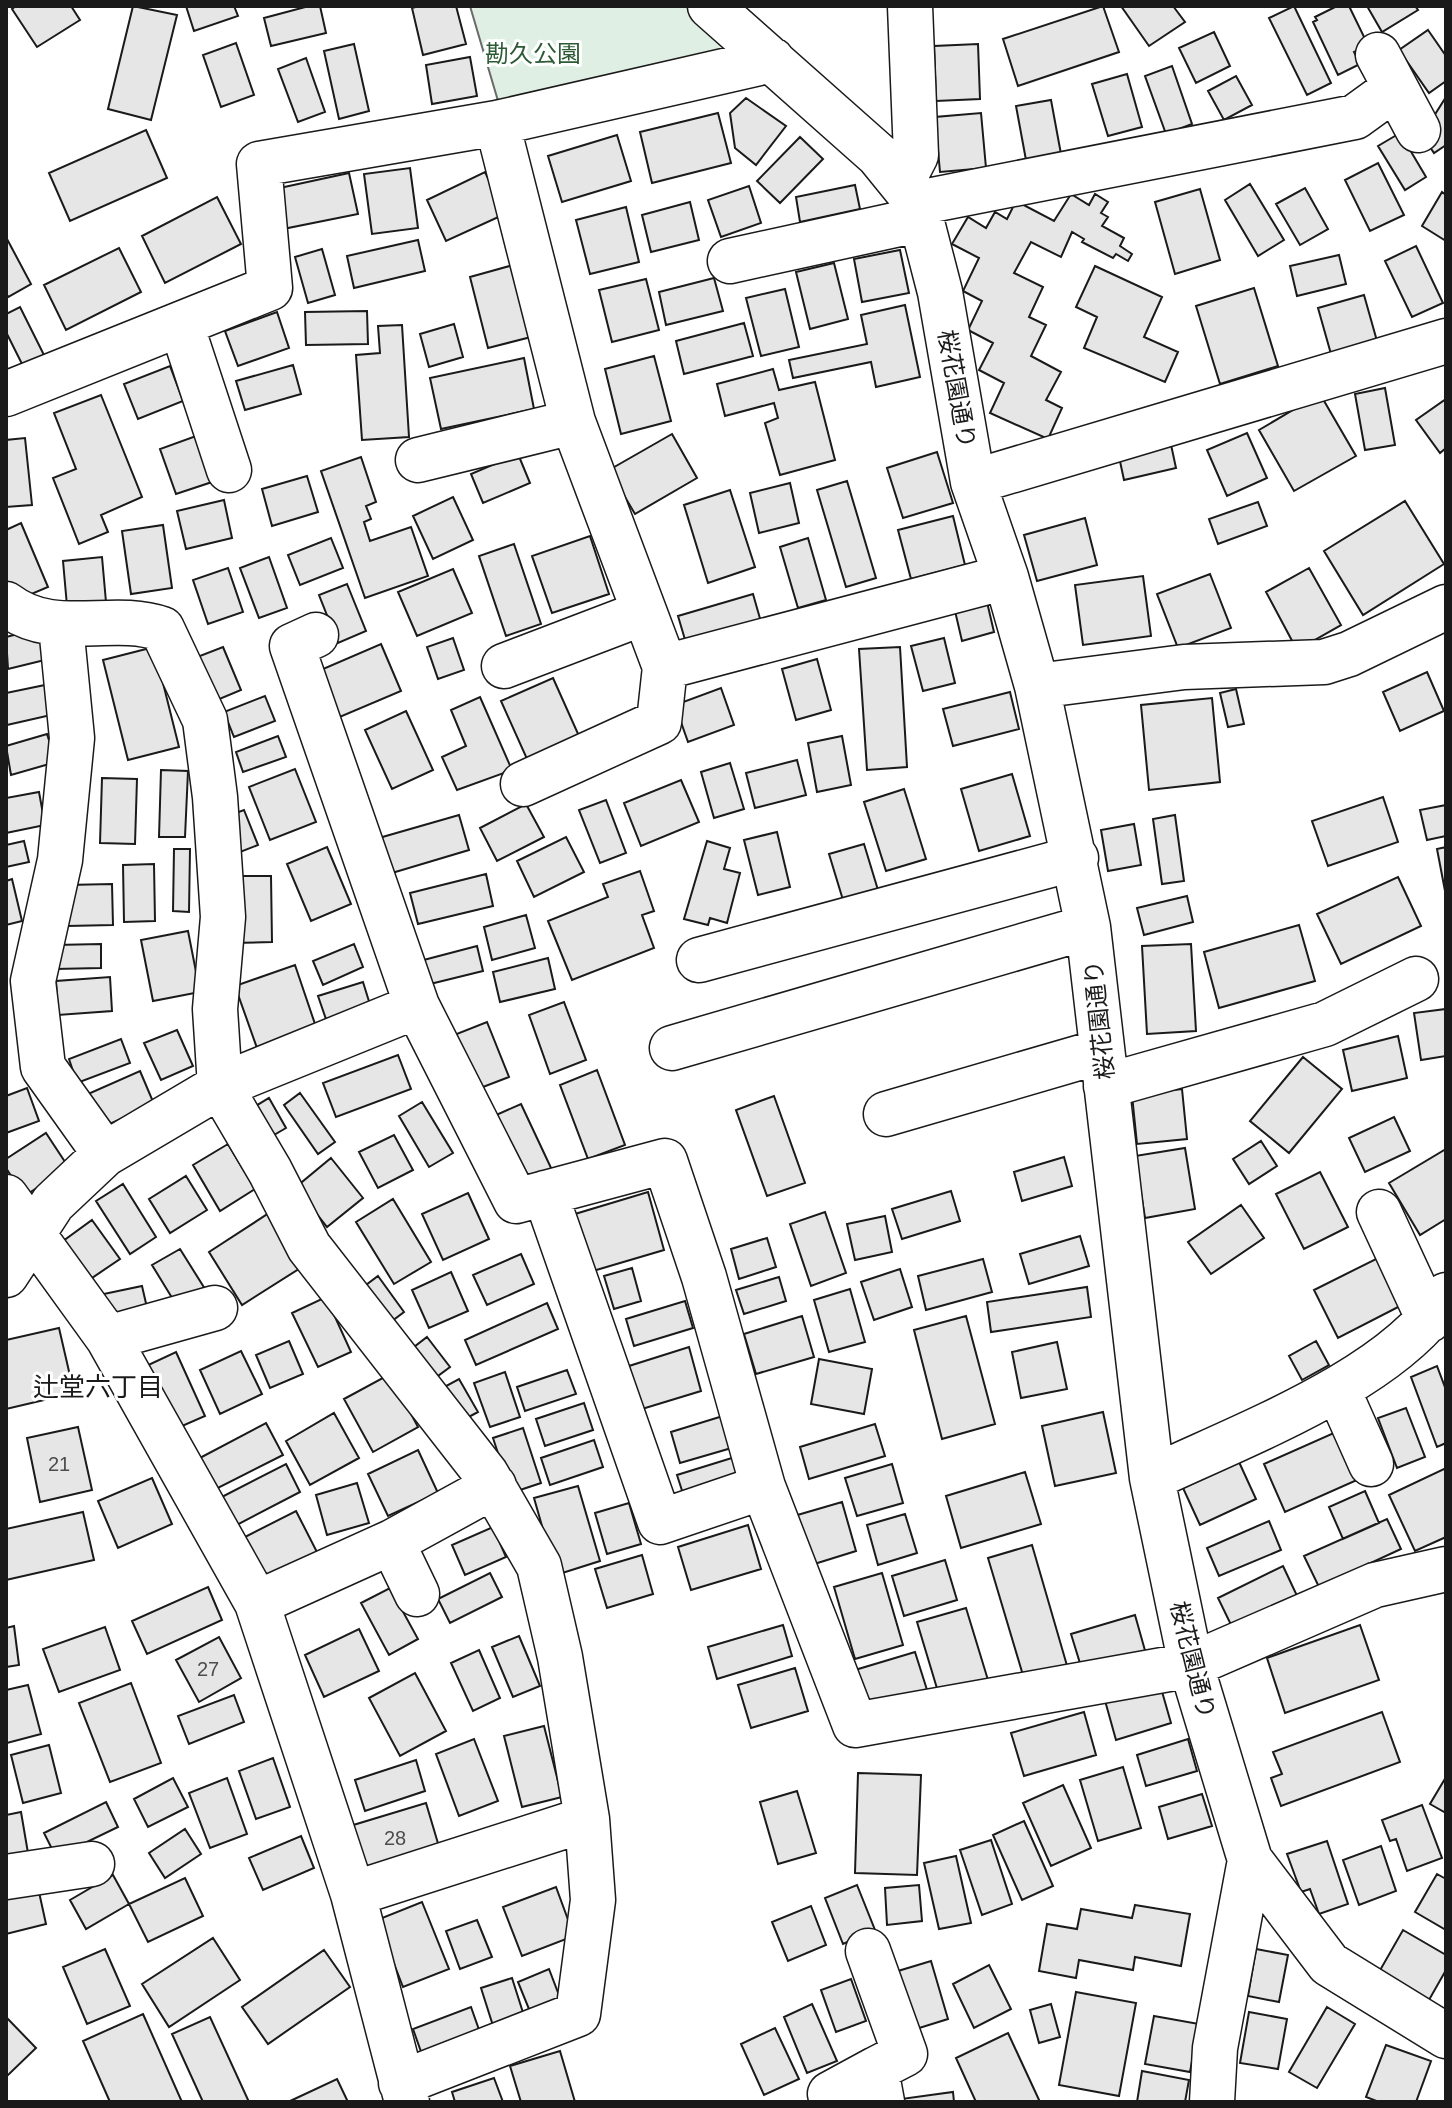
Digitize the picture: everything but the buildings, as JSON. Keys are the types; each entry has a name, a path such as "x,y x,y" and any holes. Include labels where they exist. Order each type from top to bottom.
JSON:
{"street":[{"name":"桜花園通り","path":"710,6 878,155 914,201 940,292 973,482 1006,577 1037,686 1076,858 1088,927 1152,1478 1191,1665 1250,1860 1329,1964 1443,2029"},
{"path":"910,6 916,155 914,201"},
{"path":"6,394 270,288 259,164 497,123 772,60"},
{"path":"730,261 914,201 1355,117 1386,71 1418,130"},
{"path":"497,123 573,422 665,667 659,722 523,784"},
{"path":"181,324 229,470"},
{"path":"973,482 1446,341"},
{"path":"418,460 573,422"},
{"path":"665,667 1006,577"},
{"path":"6,604 61,626 145,623 162,629 205,720 215,797 223,917 215,1009 220,1086 270,1171 309,1247 494,1486 539,1566 560,1657 587,1819 593,1900 578,2014 404,2092 353,1894 257,1603 108,1338 6,1197"},
{"path":"1037,686 1184,667 1324,662 1349,654 1446,607"},
{"path":"504,666 643,613"},
{"path":"61,626 72,738 60,860 33,981 43,1067 105,1154"},
{"path":"316,635 292,646 417,1006 516,1201 665,1161 704,1277 763,1487 855,1725 1191,1665 1375,1585 1446,1569"},
{"path":"699,960 1076,858"},
{"path":"672,1048 1088,927"},
{"path":"886,1114 1325,1024 1416,979"},
{"path":"6,1275 53,1203 105,1154 220,1086 417,1006"},
{"path":"545,1193 660,1522 763,1487"},
{"path":"1152,1478 1338,1390 1441,1308 1379,1212"},
{"path":"108,1338 215,1308"},
{"path":"1338,1390 1371,1464"},
{"path":"257,1603 392,1542 494,1486"},
{"path":"392,1542 417,1594"},
{"path":"353,1894 587,1819"},
{"path":"1212,2102 1215,2048 1250,1860"},
{"path":"6,1877 92,1864"},
{"path":"830,2094 879,2085 905,2054 868,1951"}],"green space":[{"name":"勘久公園","path":"470,6 692,6 744,50 501,111"}],"district":[{"name":"辻堂六丁目","path":"98,1387"}]}
